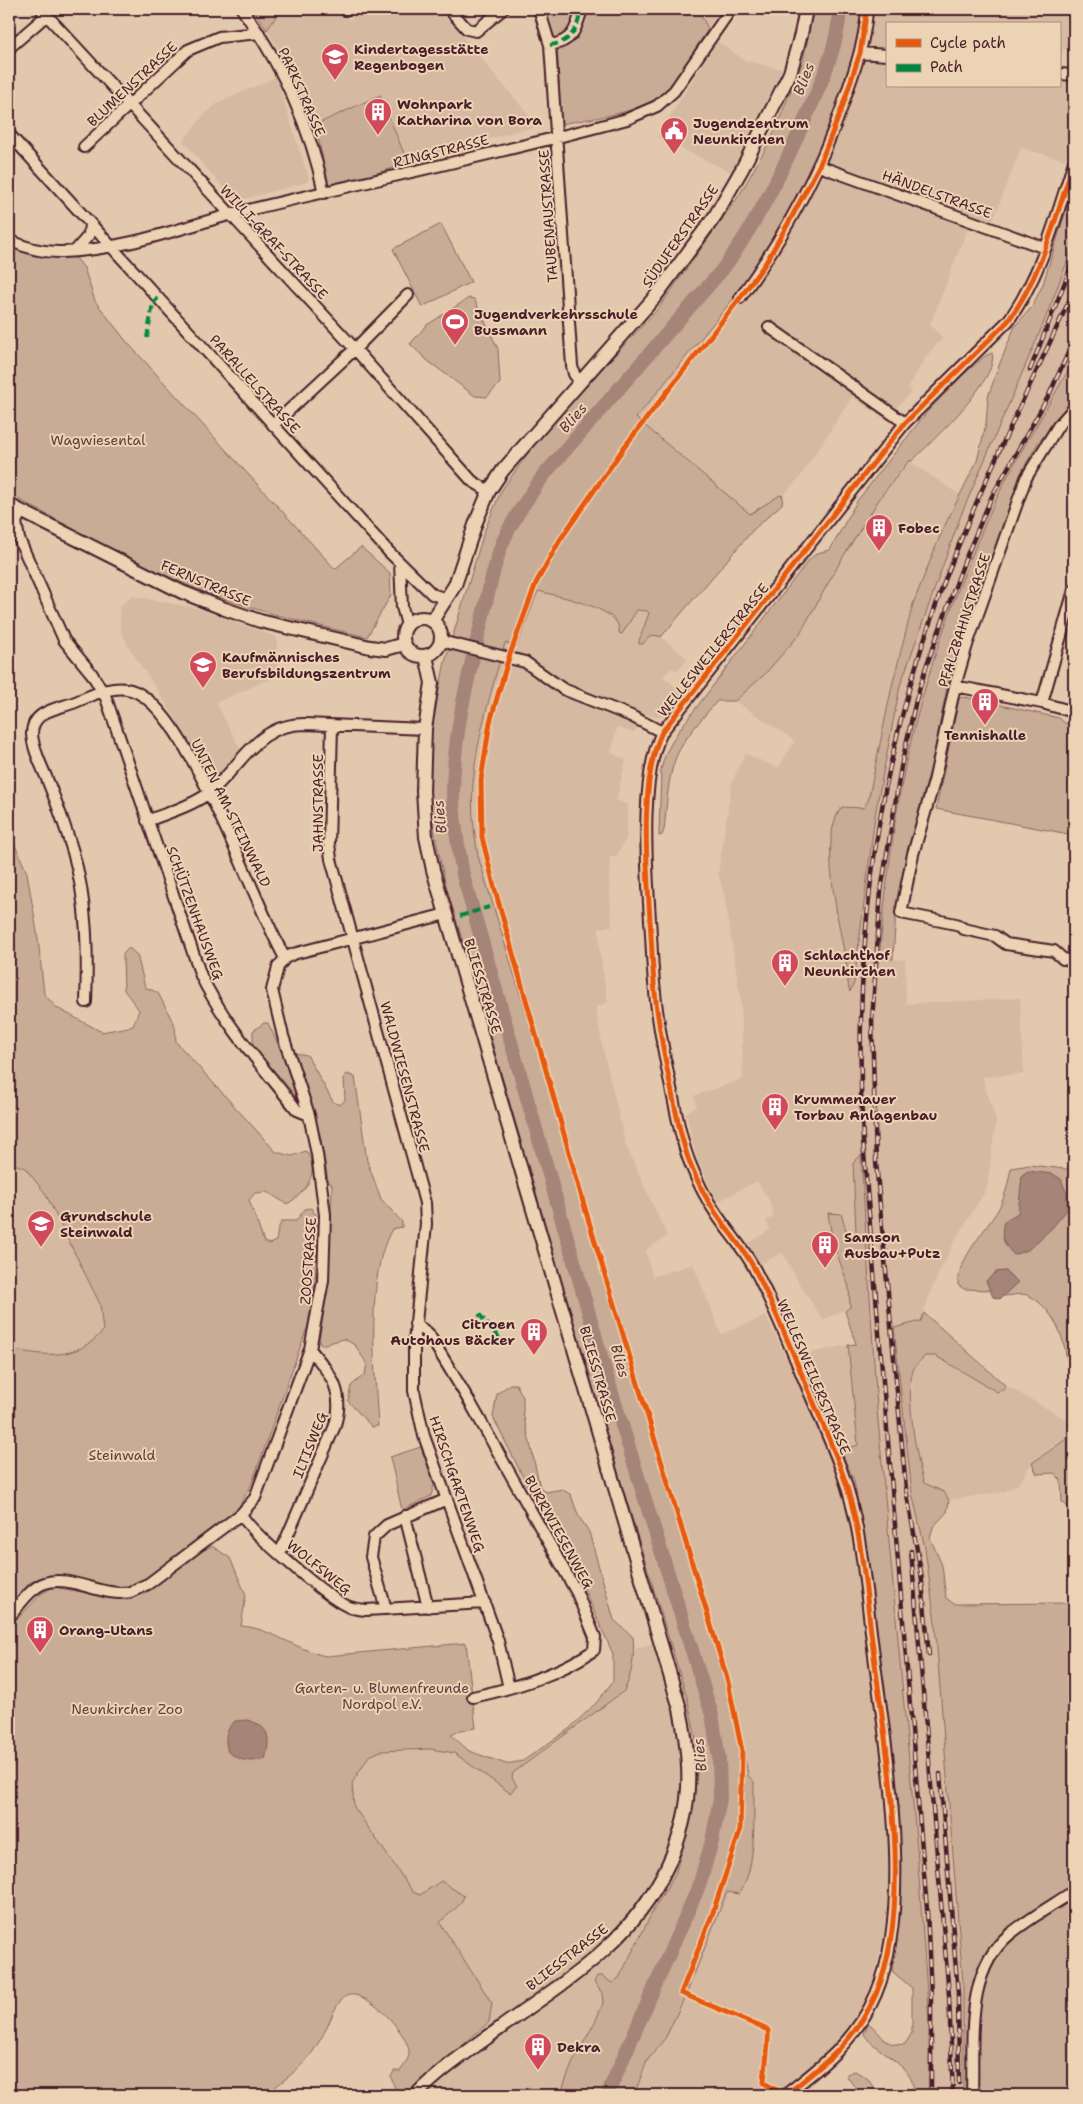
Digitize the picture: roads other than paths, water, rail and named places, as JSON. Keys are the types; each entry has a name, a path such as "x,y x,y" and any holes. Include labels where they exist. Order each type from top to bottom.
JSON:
{"main road":[{"name":"SÜDUFERSTRASSE","path":"489,491 503,470 655,297 726,197 790,73 805,10"},
{"path":"432,620 455,585 476,522 489,491"},
{"name":"FERNSTRASSE","path":"9,505 182,592 225,609 260,621 370,647 386,649 404,644"},
{"path":"419,618 432,620 440,630 441,641 434,653 426,656 416,656 410,653 404,644 403,636 407,625 419,618"},
{"name":"BLIESSTRASSE","path":"416,2095 456,2059 598,1955 639,1915 665,1872 674,1852 684,1817 688,1767 680,1709 446,914 426,837 423,791 425,729 432,683 426,656"}],"street":[{"name":"PARKSTRASSE","path":"242,9 282,76 305,127 320,170 324,193"},
{"path":"449,9 467,29 471,30 480,29 501,11"},
{"name":"TAUBENAUSTRASSE","path":"539,9 550,45 572,366 574,374 580,382"},
{"path":"550,45 563,42 573,34 582,9"},
{"name":"RINGSTRASSE","path":"9,240 37,250 75,251 111,246 230,215 627,119 657,106 674,92 731,9"},
{"path":"740,298 765,264 819,166 842,108 860,53 867,9"},
{"path":"9,48 44,12"},
{"name":"WILLI-GRAF-STRASSE","path":"44,12 127,105 355,349 472,481 489,491"},
{"name":"BLUMENSTRASSE","path":"84,147 188,50 219,37 258,33"},
{"path":"860,53 886,55"},
{"path":"1060,74 1074,75"},
{"name":"PARALLELSTRASSE","path":"9,134 400,563 432,594 446,599"},
{"name":"WELLESWEILERSTRASSE","path":"785,2095 839,2051 865,2018 878,1990 888,1949 894,1900 891,1786 858,1536 847,1487 796,1362 754,1269 740,1245 713,1210 698,1183 688,1158 675,1108 655,993 647,874 650,773 654,750 662,732 905,423 1008,321 1029,288 1045,248 1074,162"},
{"name":"HÄNDELSTRASSE","path":"819,166 1045,248"},
{"path":"75,251 89,235 90,223"},
{"path":"274,425 355,349 408,295"},
{"path":"770,327 905,423"},
{"name":"PFALZBAHNSTRASSE","path":"1074,408 1058,426 1026,478 955,686 934,782 913,854 901,914 956,924 964,929 995,936 1006,944 1054,951 1063,959 1074,960"},
{"path":"21,512 15,528 60,631 69,648 92,674 103,692"},
{"path":"400,563 402,607 407,625"},
{"path":"1042,703 1074,590"},
{"path":"441,641 526,662 563,689 631,716 662,732"},
{"path":"955,686 1042,703 1074,712"},
{"name":"UNTEN AM STEINWALD","path":"86,1002 88,962 80,886 73,854 59,808 34,746 32,734 33,725 41,714 114,688 123,688 140,693 150,699 160,709 183,743 285,958"},
{"name":"SCHÜTZENHAUSWEG","path":"103,692 189,946 210,994 234,1030 297,1110 309,1115"},
{"path":"147,821 187,806 208,793 256,742 274,729 290,724 425,729"},
{"name":"JAHNSTRASSE","path":"332,726 329,844 331,859 352,938"},
{"path":"285,958 352,938 446,914"},
{"name":"WALDWIESENSTRASSE","path":"352,938 425,1203 426,1224"},
{"name":"ZOOSTRASSE","path":"9,1617 30,1593 45,1583 58,1581 111,1593 130,1592 148,1584 241,1514 260,1487 310,1350 323,1281 325,1215 309,1115 273,1000 274,974 285,958"},
{"name":"HIRSCHGARTENWEG","path":"426,1224 412,1364 414,1391 424,1436 498,1640 509,1688"},
{"name":"BURRWIESENWEG","path":"415,1324 428,1333 471,1404 577,1593 595,1638 594,1650 588,1654 536,1679 473,1697"},
{"name":"ILTISWEG","path":"280,1553 334,1428 340,1407 339,1396 334,1384 310,1350"},
{"path":"386,1609 371,1557 371,1545 379,1530 405,1516 447,1499"},
{"name":"WOLFSWEG","path":"241,1514 250,1529 321,1590 347,1607 366,1610 485,1603"},
{"path":"405,1516 428,1607"},
{"path":"972,2095 976,1997 980,1975 985,1965 990,1956 1010,1934 1074,1892"}],"waterway":[{"name":"Blies","path":"607,2095 699,1886 712,1841 720,1799 719,1758 712,1715 608,1380 463,875 453,806 457,735 464,695 492,578 502,544 511,526 543,476 722,270 747,234 778,177 817,91 836,37 840,9"}],"railway":[{"path":"1030,370 1074,259"},
{"path":"931,2095 931,1996 927,1909 863,1141 861,1005 865,937 883,802 897,736 915,670 936,605 967,525 1074,290"},
{"path":"929,1655 921,1572 906,1489 876,1162 872,1021 881,891 901,767 916,700 927,664 964,562 992,496 1049,395 1074,340"},
{"path":"911,1551 949,1995 953,2095"},
{"path":"940,1774 958,1994 959,2083"}],"place":[{"name":"Kindertagesstätte Regenbogen","path":"335,81"},
{"name":"Wohnpark Katharina von Bora","path":"378,136"},
{"name":"Jugendzentrum Neunkirchen","path":"674,155"},
{"name":"Jugendverkehrsschule Bussmann","path":"455,346"},
{"name":"Fobec","path":"879,552"},
{"name":"Kaufmännisches Berufsbildungszentrum","path":"203,689"},
{"name":"Tennishalle","path":"985,726"},
{"name":"Schlachthof Neunkirchen","path":"785,987"},
{"name":"Krummenauer Torbau Anlagenbau","path":"775,1131"},
{"name":"Grundschule Steinwald","path":"41,1248"},
{"name":"Samson Ausbau+Putz","path":"825,1269"},
{"name":"Citroen Autohaus Bäcker","path":"534,1356"},
{"name":"Orang-Utans","path":"40,1654"},
{"name":"Dekra","path":"538,2071"}],"park label":[{"name":"Wagwiesental","path":"98,440"},
{"name":"Steinwald","path":"122,1455"},
{"name":"Garten- u. Blumenfreunde Nordpol e.V.","path":"382,1696"},
{"name":"Neunkircher Zoo","path":"127,1709"}]}
